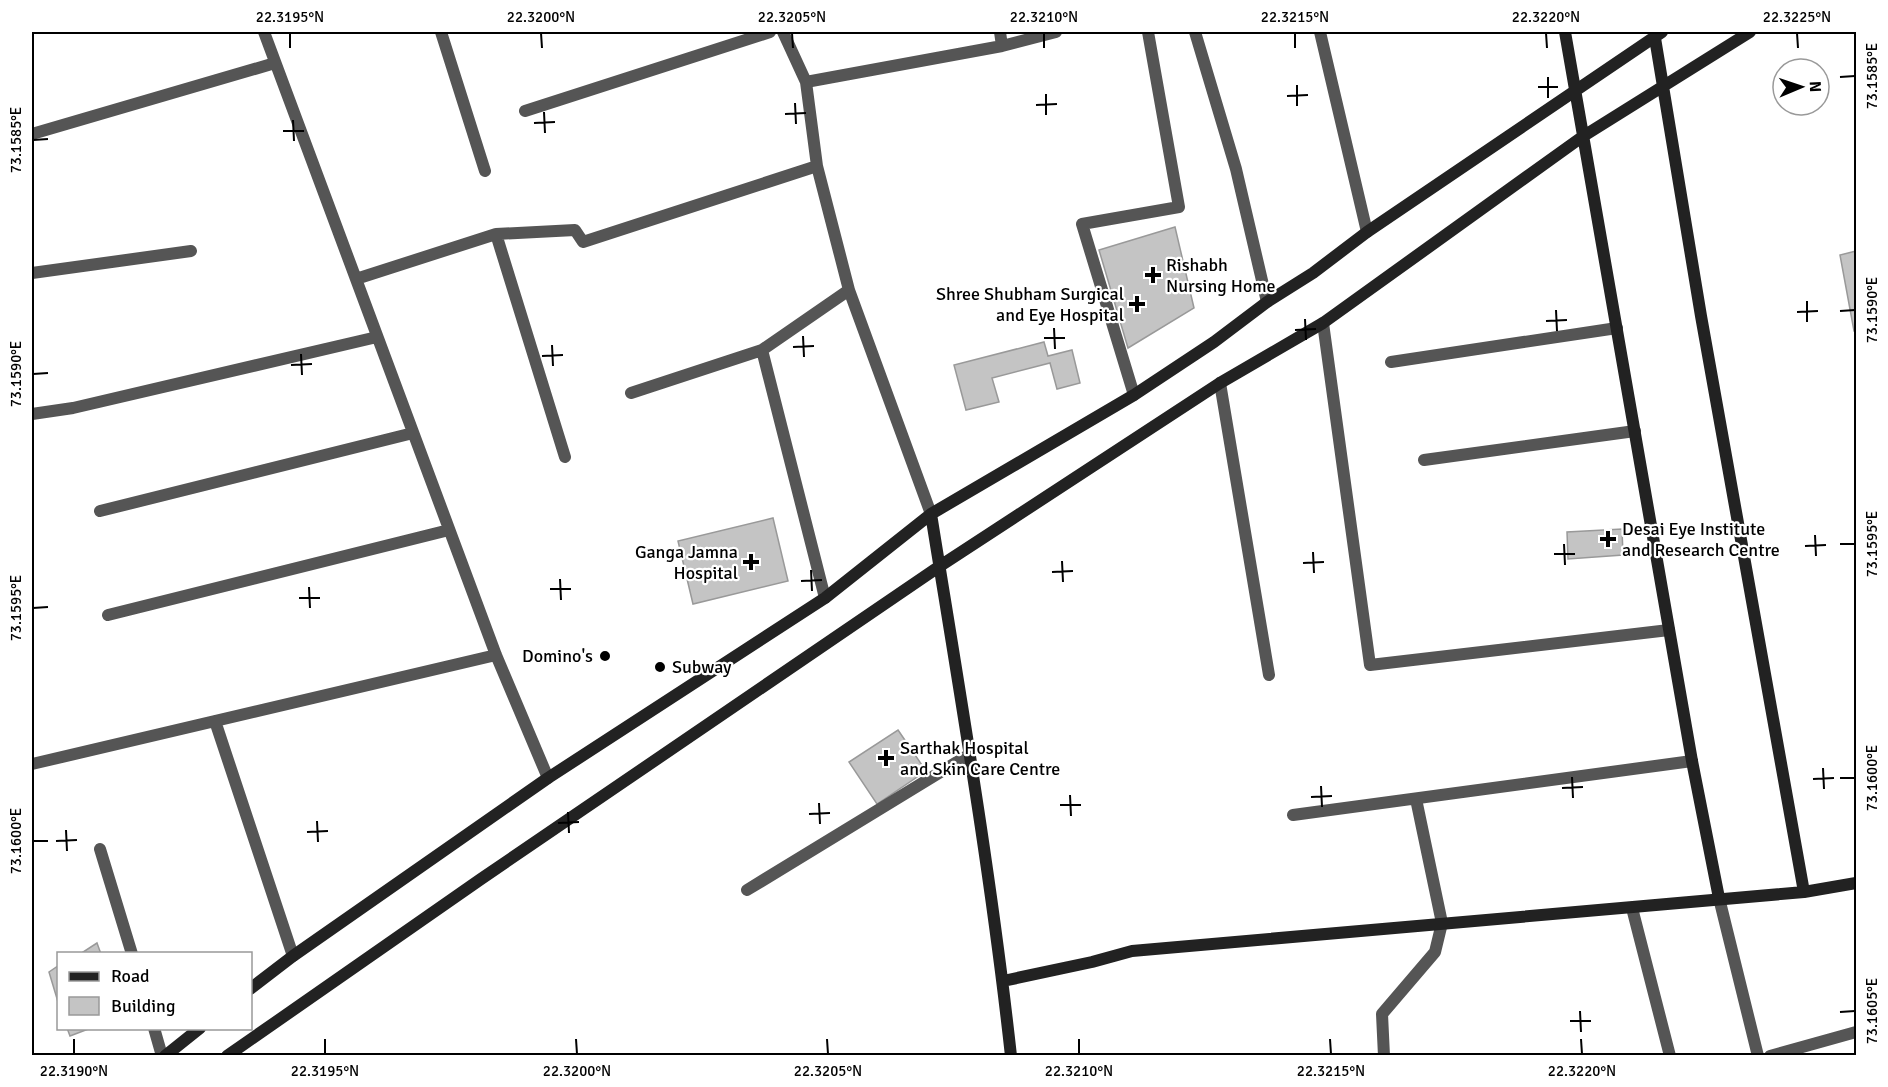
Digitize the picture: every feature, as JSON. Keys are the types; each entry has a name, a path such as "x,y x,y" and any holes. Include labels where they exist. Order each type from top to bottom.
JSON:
{"main road":[{"path":"1565,32 1692,761 1719,898"},
{"path":"227,1056 490,872 940,566 1220,383 1323,323 1582,137 1750,32"},
{"path":"252,987 293,956 548,778 825,598 931,513 1134,395 1214,342 1367,232 1657,33 1663,85 1701,315 1804,892"},
{"path":"931,513 970,754 1003,981 1011,1056"},
{"path":"1003,981 1132,951 1804,892 1857,883"},
{"path":"164,1056 199,1030"}],"street":[{"path":"264,32 496,656 548,778"},
{"path":"441,32 485,171"},
{"path":"525,111 770,32"},
{"path":"783,32 806,82 817,166 849,290 931,513"},
{"path":"1000,32 1002,46"},
{"path":"806,82 1002,46 1056,32"},
{"path":"1134,395 1082,224 1179,207 1148,32"},
{"path":"1195,32 1236,169 1267,302"},
{"path":"1320,32 1367,232"},
{"path":"32,134 275,63"},
{"path":"356,279 496,234 575,230 583,242 817,166"},
{"path":"496,234 565,457"},
{"path":"32,273 191,251"},
{"path":"631,393 762,350 849,290"},
{"path":"1323,323 1370,665 1670,630"},
{"path":"1391,362 1617,328"},
{"path":"32,414 73,408 377,338"},
{"path":"762,350 825,598"},
{"path":"1220,383 1269,675"},
{"path":"1424,460 1635,430"},
{"path":"100,511 413,433"},
{"path":"108,615 449,530"},
{"path":"32,764 496,656"},
{"path":"215,721 293,956"},
{"path":"747,890 970,754"},
{"path":"1293,815 1692,761"},
{"path":"1384,1056 1382,1014 1436,952 1442,923 1416,799"},
{"path":"100,849 131,952"},
{"path":"1719,898 1758,1056"},
{"path":"1632,908 1670,1056"},
{"path":"154,1030 164,1056"},
{"path":"1770,1056 1857,1032"}],"building":[{"path":"1175,227 1194,308 1128,348 1099,250"},
{"path":"1856,251 1856,331 1854,331 1840,255"},
{"path":"1044,342 1048,356 1072,350 1080,383 1057,389 1050,363 992,378 999,402 966,410 954,365"},
{"path":"773,518 788,581 693,604 678,541"},
{"path":"1622,529 1623,555 1568,559 1567,532"},
{"path":"898,730 926,771 877,804 849,762"},
{"path":"97,943 100,952 83,952"},
{"path":"57,967 57,999 49,972"},
{"path":"68,1030 86,1030 70,1036"}],"place":[{"name":"Rishabh Nursing Home","path":"1153,275"},
{"name":"Shree Shubham Surgical and Eye Hospital","path":"1137,304"},
{"name":"Desai Eye Institute and Research Centre","path":"1608,539"},
{"name":"Ganga Jamna Hospital","path":"751,562"},
{"name":"Domino's","path":"605,656"},
{"name":"Subway","path":"660,667"},
{"name":"Sarthak Hospital and Skin Care Centre","path":"886,758"}]}
